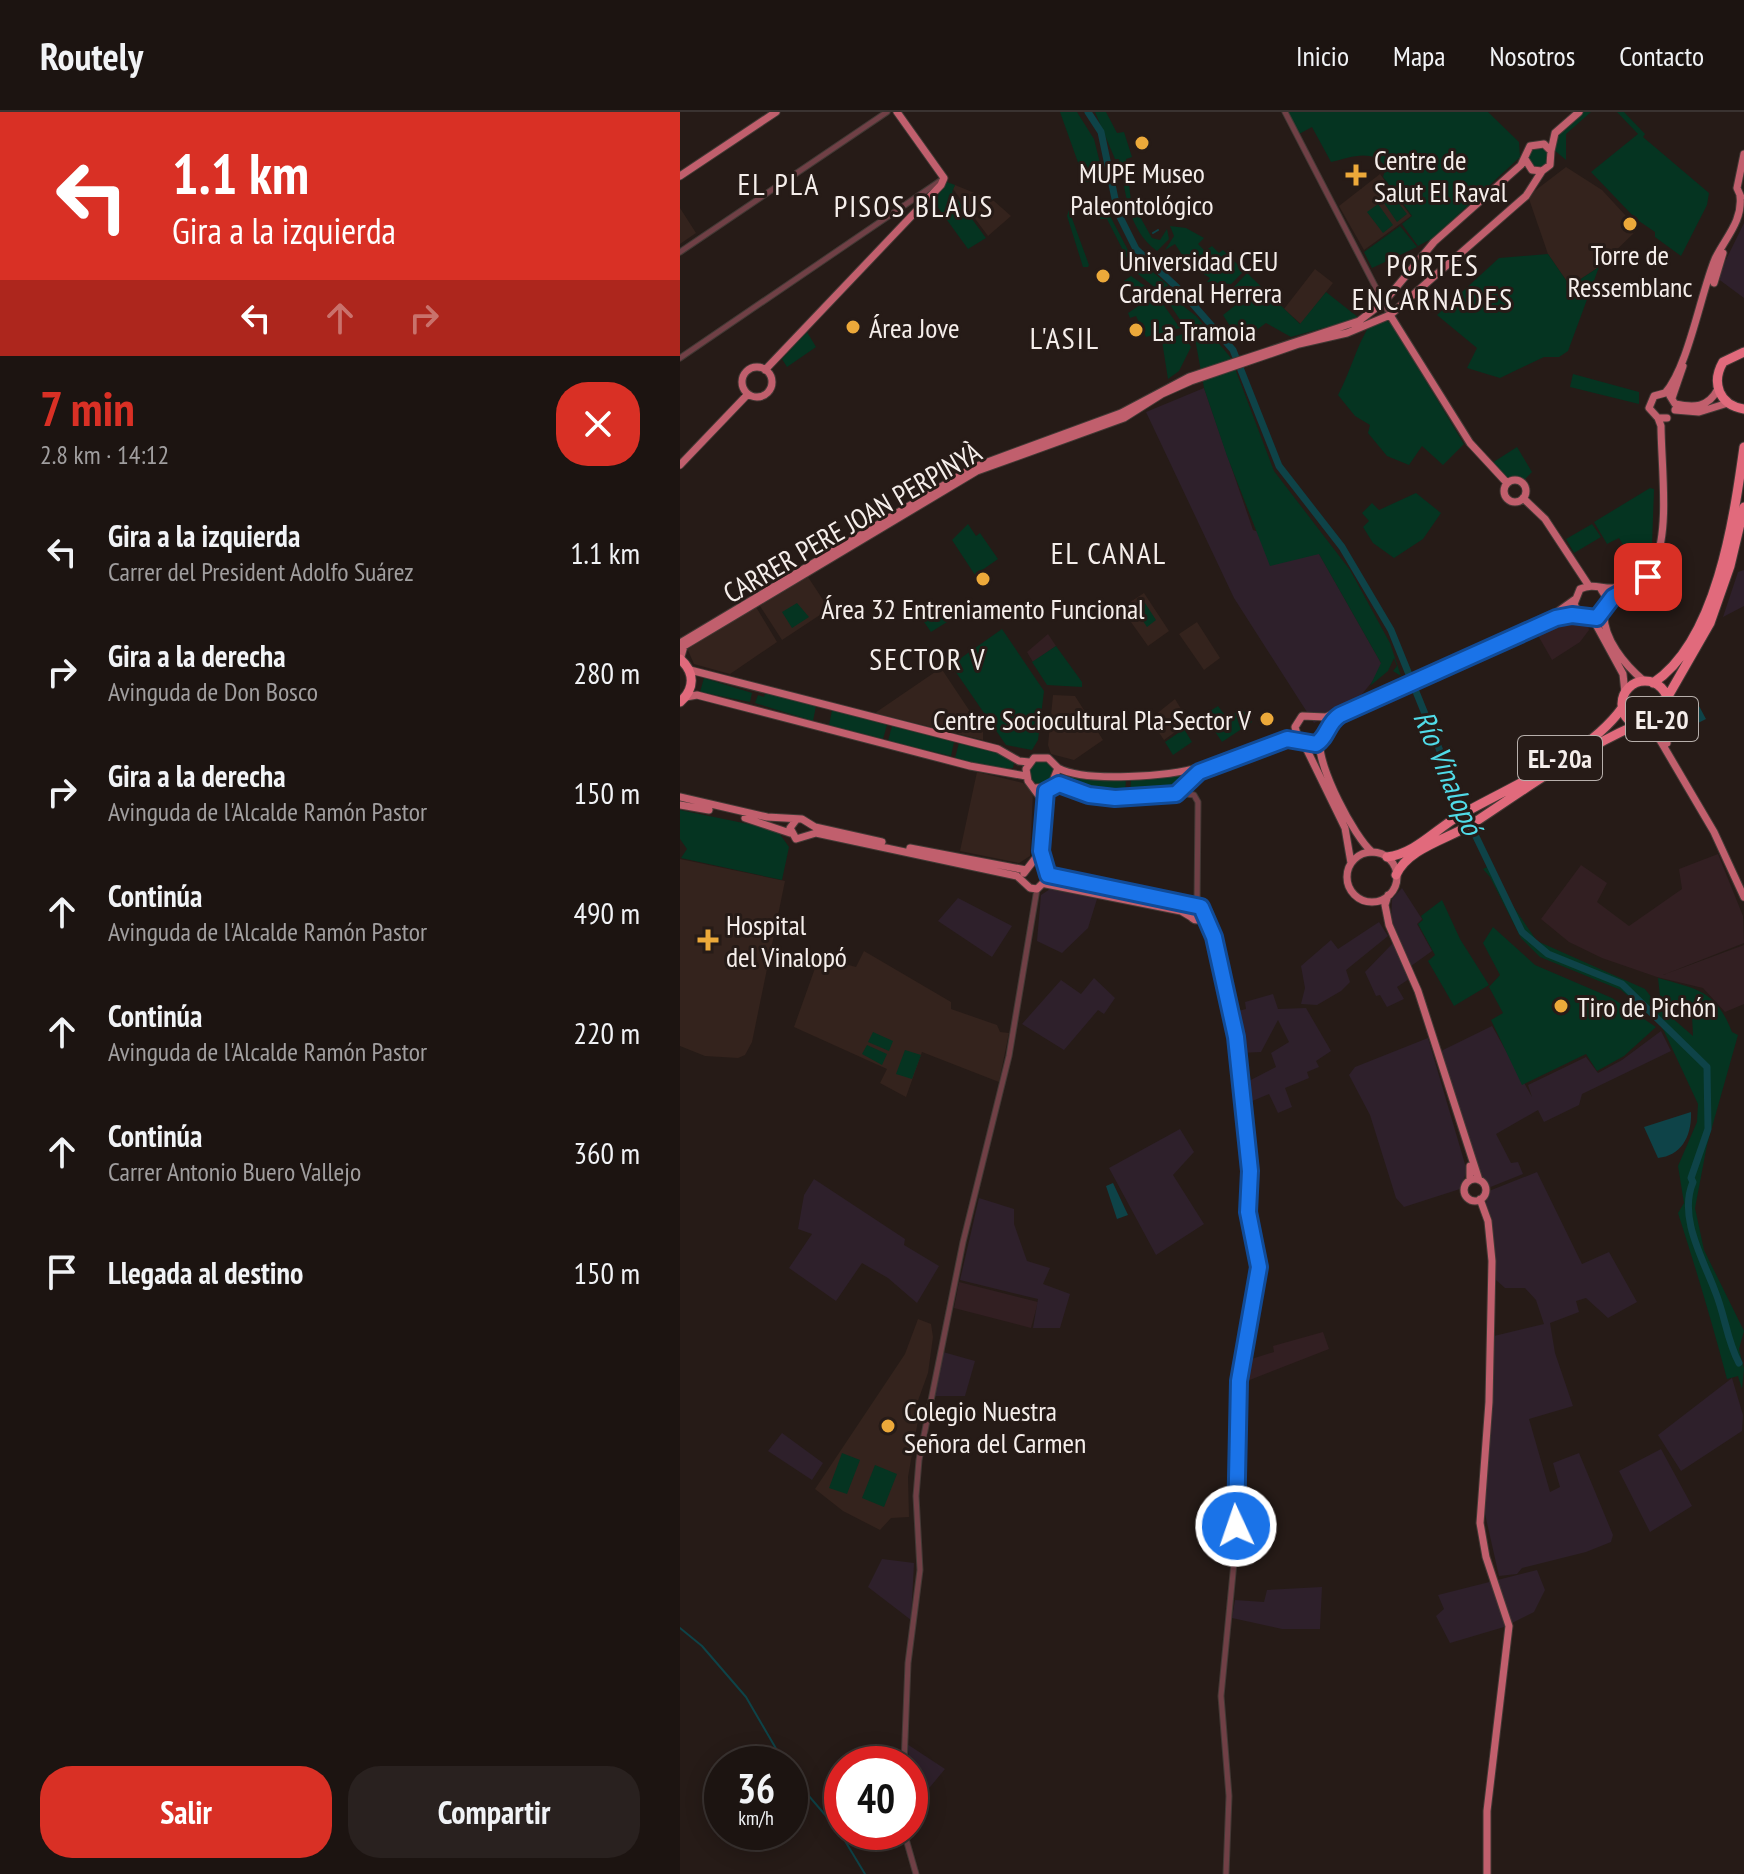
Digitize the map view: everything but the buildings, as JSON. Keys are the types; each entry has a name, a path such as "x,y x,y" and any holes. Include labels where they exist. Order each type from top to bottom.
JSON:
{"highway":[{"path":"1744,352 1723,362 1717,380 1718,389 1737,407 1744,419"},
{"name":"EL-20","path":"1636,725 1622,708 1625,693 1631,686 1649,682 1679,660 1705,612 1732,519 1744,447"},
{"name":"EL-20","path":"1608,737 1636,725 1647,727 1661,720 1667,710 1667,698 1710,623 1730,566 1744,507"},
{"path":"680,660 690,670 692,682 683,700"},
{"name":"EL-20","path":"1649,682 1667,698"},
{"name":"EL-20a","path":"1492,804 1596,736 1622,708"},
{"name":"EL-20a","path":"1387,857 1432,840 1608,737"},
{"name":"EL-20a","path":"1396,875 1408,859 1432,840"}],"main road":[{"path":"680,176 776,112"},
{"path":"765,370 944,178 897,112"},
{"path":"1542,171 1532,170 1525,159 1526,151 1576,112"},
{"path":"1289,345 1347,333 1390,315 1526,196 1542,171 1550,165 1555,133 1576,112"},
{"path":"1538,143 1551,151"},
{"path":"1425,675 1556,618 1572,615 1588,619 1606,609 1613,597 1648,577 1663,551 1667,418 1715,259 1738,216 1742,197 1737,188 1742,179 1744,154"},
{"path":"1190,379 1351,326 1384,302 1434,242 1525,159"},
{"path":"1672,401 1721,257 1744,212"},
{"path":"1375,309 1378,318"},
{"path":"1390,315 1470,443 1507,483"},
{"path":"754,367 765,370 772,381 769,391 758,398 747,395 741,384 744,373 754,367"},
{"name":"CARRER PERE JOAN PERPINYÀ","path":"680,643 974,467 1121,413 1190,379"},
{"name":"CARRER PERE JOAN PERPINYÀ","path":"680,660 684,646 977,471 1124,418 1190,379"},
{"path":"1523,498 1545,519 1589,586 1615,589 1629,584 1646,573 1656,558 1661,515 1661,426 1658,418 1651,413 1649,404 1654,396 1700,406 1709,401 1718,389"},
{"path":"680,465 747,395"},
{"path":"1672,401 1699,412 1737,407"},
{"path":"1658,418 1667,418"},
{"path":"1516,480 1523,483 1526,490 1523,498 1516,502 1508,499 1504,491 1507,483 1516,480"},
{"path":"1570,561 1577,587 1575,609 1588,619 1623,674 1625,693"},
{"path":"1372,852 1351,824 1321,758 1320,742 1326,729 1340,715 1562,611 1589,586"},
{"path":"1601,589 1606,609 1606,629 1624,663 1649,682"},
{"path":"690,670 998,749 1019,761 1048,758 1058,768 1072,773 1123,777 1169,775 1249,751 1283,736 1306,715 1326,717 1399,687"},
{"path":"683,700 697,695 970,766 1026,776 1043,802"},
{"path":"1319,717 1326,729"},
{"path":"1661,720 1664,738 1722,838 1744,886"},
{"path":"1295,727 1345,828 1351,864"},
{"path":"1647,727 1657,735 1714,832 1744,897"},
{"path":"1036,788 1051,786 1115,798 1161,797 1179,793 1199,772 1287,739 1302,743 1320,742"},
{"path":"1026,776 1029,762"},
{"path":"1046,884 1047,872 1041,851 1043,802 1058,768"},
{"path":"680,797 750,814 796,820 885,843 1047,872 1203,909 1198,918"},
{"path":"680,805 751,819 790,833 800,840 816,833 1013,875 1037,889 1046,884 1181,911 1198,918"},
{"path":"790,833 796,820"},
{"path":"808,823 809,835"},
{"path":"1025,883 1029,868 1041,851"},
{"path":"1389,925 1368,901 1356,896 1349,887 1347,874 1360,855 1372,852 1387,857 1396,875"},
{"name":"EL-20a","path":"1388,895 1396,875"},
{"path":"1368,901 1388,895"},
{"path":"1388,895 1385,905 1389,925 1425,1010 1479,1180 1486,1190 1480,1199"},
{"path":"1196,907 1198,918"},
{"path":"1425,1010 1470,1167 1470,1180 1464,1186 1466,1196 1480,1199"},
{"path":"1470,1180 1479,1180"},
{"path":"1480,1199 1488,1221 1492,1261 1489,1402 1480,1523 1486,1557 1509,1626 1488,1803 1487,1874"}],"street":[{"path":"680,252 887,112"},
{"path":"1285,112 1390,315"},
{"path":"680,358 944,178"},
{"path":"1179,793 1190,793 1197,798 1196,907"},
{"path":"905,1746 908,1663 920,1570 916,1482 946,1320 1019,1005 1037,889"},
{"path":"1198,918 1209,926 1241,1073 1250,1171 1248,1212 1259,1267 1239,1381 1234,1483 1236,1542 1221,1696 1229,1796 1226,1874"},
{"path":"909,1850 916,1874"}],"shaded area":[{"path":"1566,167 1602,190 1638,229 1599,267 1570,286 1548,254 1528,196"},
{"path":"1380,174 1411,216 1364,250 1339,206"},
{"path":"955,185 994,201 1011,216 988,236 953,189"},
{"path":"680,208 696,233 680,244"},
{"path":"1744,223 1744,298 1717,278"},
{"path":"1315,269 1333,283 1301,324 1284,309"},
{"path":"1204,388 1253,530 1318,552 1381,663 1381,671 1358,699 1314,723 1234,598 1146,412"},
{"path":"1744,570 1744,606 1723,617 1738,572"},
{"path":"808,577 829,609 782,640 760,606"},
{"path":"1144,593 1169,631 1148,646 1121,608"},
{"path":"756,607 777,642 730,674 694,664 687,648"},
{"path":"1576,620 1588,625 1589,630 1580,642 1552,660 1536,632"},
{"path":"1197,622 1220,658 1204,670 1179,634"},
{"path":"1048,634 1056,646 1033,662 1027,652"},
{"path":"941,668 983,731 983,740 875,713"},
{"path":"1053,695 1075,696 1103,740 1074,760 1051,754 1048,745"},
{"path":"1175,699 1189,722 1164,740 1150,719"},
{"path":"977,772 1023,783 1033,792 1030,856 1019,863 960,851"},
{"path":"1718,854 1743,916 1744,943 1663,975 1744,945 1744,1004 1725,1012 1703,988 1657,977 1602,958 1569,942 1541,919 1581,865 1607,883 1597,902 1629,926 1682,889 1679,869"},
{"path":"680,859 785,881 752,1042 745,1055 738,1058 705,1056 680,1046"},
{"path":"1402,888 1422,919 1417,924 1432,951 1411,966 1391,920 1392,899"},
{"path":"1050,889 1097,899 1088,928 1062,953 1037,941 1041,895"},
{"path":"958,898 1012,926 992,957 938,921"},
{"path":"1379,922 1388,936 1346,970 1350,982 1317,1005 1301,1004 1305,988 1301,966 1331,940 1338,949"},
{"path":"1393,943 1409,979 1397,987 1404,999 1387,1007 1380,995 1376,996 1365,972"},
{"path":"864,951 951,1002 951,1009 997,1025 1000,1032 1009,1033 999,1082 922,1052 906,1097 880,1083 887,1069 794,1027 819,957 856,967"},
{"path":"1094,978 1115,998 1104,1014 1098,1010 1064,1050 1022,1024 1061,980 1081,994"},
{"path":"1273,994 1278,1009 1306,1008 1331,1051 1316,1061 1319,1067 1307,1072 1309,1078 1285,1088 1292,1107 1278,1113 1269,1094 1245,1104 1245,1083 1276,1067 1271,1053 1289,1042 1278,1020 1261,1052 1240,1053 1234,1012 1246,1009 1245,1002"},
{"path":"1492,1026 1532,1097 1528,1085 1586,1057 1598,1073 1622,1060 1661,1031 1671,1051 1582,1094 1579,1105 1544,1122 1538,1110 1496,1134 1511,1163 1518,1162 1523,1174 1488,1188 1475,1166 1441,1051"},
{"path":"1428,1038 1467,1171 1460,1189 1404,1207 1396,1198 1370,1115 1349,1075 1355,1067"},
{"path":"1180,1129 1194,1152 1173,1175 1204,1224 1156,1255 1109,1168"},
{"path":"1537,1172 1582,1264 1609,1252 1637,1302 1608,1318 1586,1298 1576,1301 1579,1312 1550,1323 1555,1353 1573,1406 1529,1419 1550,1492 1560,1487 1553,1463 1579,1453 1613,1535 1611,1542 1586,1552 1522,1568 1517,1574 1499,1576 1485,1514 1494,1336 1544,1324 1536,1300 1525,1288 1505,1288 1496,1280 1491,1220 1486,1203 1489,1191"},
{"path":"814,1179 905,1239 904,1245 939,1266 917,1303 888,1278 862,1263 836,1301 789,1268 812,1234 798,1229 804,1195"},
{"path":"979,1198 1014,1209 1014,1224 1027,1261 1050,1268 1043,1284 1070,1294 1060,1328 1033,1328 1038,1299 960,1280"},
{"path":"959,1282 1038,1302 1031,1328 954,1308"},
{"name":"Colegio Nuestra Señora del Carmen","path":"918,1319 931,1324 933,1337 928,1373 916,1406 920,1409 908,1477 909,1517 891,1518 880,1530 843,1511 815,1489 905,1354"},
{"path":"1323,1332 1329,1349 1242,1383 1245,1361 1274,1352 1273,1346"},
{"path":"943,1352 975,1361 965,1396 935,1396"},
{"path":"1732,1378 1743,1415 1742,1431 1681,1471 1658,1435"},
{"path":"782,1433 823,1463 812,1480 768,1451"},
{"path":"1661,1449 1692,1506 1650,1532 1619,1471"},
{"path":"882,1559 914,1563 911,1620 868,1587"},
{"path":"1537,1570 1545,1590 1534,1612 1504,1627 1450,1643 1436,1616 1444,1609 1438,1595"},
{"path":"1322,1587 1320,1629 1282,1629 1232,1618 1235,1600 1264,1602 1267,1590"},
{"path":"928,1758 945,1769 928,1789"}],"green space":[{"path":"1060,112 1077,112 1094,139 1104,179 1085,182"},
{"path":"1095,112 1106,112 1117,133 1124,132 1132,157 1126,159 1131,201 1152,238 1160,240 1167,229 1169,239 1157,251 1139,232 1134,221 1119,159 1115,159"},
{"path":"1287,112 1488,112 1519,142 1520,157 1433,238 1418,246 1402,224 1412,216 1383,177 1386,167 1368,156 1331,162 1312,127 1299,134"},
{"path":"1581,112 1591,112 1566,134 1566,160 1553,149 1555,137"},
{"path":"1617,112 1624,112 1645,134 1643,137 1709,193 1707,205 1681,256 1655,237 1655,232 1636,219 1591,172 1638,134"},
{"path":"1539,146 1547,149 1550,157 1547,165 1539,168 1531,165 1528,157 1531,149"},
{"path":"947,182 955,185 952,192 986,238 968,249 934,202"},
{"path":"1393,196 1407,214 1397,222 1384,203"},
{"path":"1378,204 1393,225 1383,233 1367,212"},
{"path":"1100,209 1108,212 1129,252 1167,284 1178,302 1196,316 1231,358 1274,471 1350,570 1390,643 1401,676 1393,671 1397,666 1394,658 1388,671 1370,686 1381,663 1319,554 1270,566 1204,388 1196,344 1163,294 1133,270 1107,219 1100,219"},
{"path":"1069,210 1088,267 1083,267 1067,216"},
{"path":"1170,226 1186,228 1204,238 1198,244 1205,251 1212,246 1219,253 1223,250 1244,271 1231,284 1207,282 1210,278 1189,265 1175,244 1165,250 1174,236"},
{"path":"1400,226 1417,247 1372,268 1364,252"},
{"path":"1548,254 1570,286 1599,267 1568,351 1559,357 1544,357 1500,378 1467,368 1477,348 1437,315 1499,258"},
{"path":"1247,273 1300,324 1326,292 1359,318 1291,337 1266,323 1240,342 1223,315 1237,304 1227,289 1232,289"},
{"path":"1131,276 1155,293 1180,328 1146,337 1136,316 1130,318 1128,313 1140,305 1124,281"},
{"path":"1386,320 1392,325 1464,444 1443,465 1422,446 1409,465 1387,456 1368,433 1370,425 1355,416 1338,395 1371,323"},
{"path":"807,332 816,347 787,367 782,359"},
{"path":"1183,334 1191,347 1179,371 1168,379 1162,341"},
{"path":"1573,374 1639,392 1639,404 1570,387"},
{"path":"1517,447 1532,472 1525,479 1507,477 1492,463"},
{"path":"1650,488 1654,489 1652,546 1638,570 1619,538 1607,544 1594,522"},
{"path":"1416,493 1441,513 1423,539 1394,558 1373,543 1363,527 1369,521 1362,513 1372,503 1379,510"},
{"path":"968,524 976,536 980,533 998,559 975,575 952,540"},
{"path":"1592,524 1601,537 1574,553 1566,539"},
{"path":"1143,600 1156,620 1147,627 1133,606"},
{"path":"797,603 809,617 792,628 782,612"},
{"path":"940,606 947,622 931,632 922,619"},
{"path":"1002,629 1044,691 1038,740 1032,750 1006,745 951,665"},
{"path":"1056,646 1082,682 1082,687 1047,685 1032,662"},
{"path":"704,678 752,693 750,702 700,692"},
{"path":"765,693 816,706 813,721 755,703 758,695 764,697"},
{"path":"1218,706 1227,718 1242,709 1252,722 1222,742 1204,715"},
{"path":"832,710 887,725 883,739 829,725"},
{"path":"892,726 954,742 951,756 888,741"},
{"path":"1184,729 1192,742 1173,755 1165,742"},
{"path":"959,743 998,753 1014,763 1013,768 992,768 955,758"},
{"path":"1041,760 1050,763 1053,772 1050,781 1041,784 1032,781 1029,772 1032,763"},
{"path":"1190,772 1173,791 1130,795 1131,779"},
{"path":"1070,776 1126,779 1125,795 1084,790 1068,782"},
{"path":"680,810 777,830 789,847 782,880 681,858 687,849 680,839"},
{"path":"1493,864 1506,896 1537,941 1645,989 1668,1019 1671,1017 1693,1036 1692,1015 1660,996 1658,978 1695,989 1712,1000 1732,1032 1738,1035 1707,1145 1695,1208 1704,1250 1744,1331 1739,1349 1744,1369 1742,1389 1738,1376 1727,1379 1678,1213 1684,1203 1678,1166 1697,1122 1698,1104 1664,1031 1657,1020 1621,990 1540,957 1521,938 1483,869"},
{"path":"1442,900 1460,939 1489,985 1454,1006 1428,961 1435,955 1418,924 1423,920 1421,916"},
{"name":"Tiro de Pichón","path":"1493,927 1535,965 1612,998 1656,1027 1624,1056 1597,1071 1586,1054 1522,1085 1491,1020 1503,1013 1489,987 1500,975 1483,943"},
{"path":"873,1032 893,1041 889,1051 868,1042"},
{"path":"867,1045 887,1054 882,1065 862,1054"},
{"path":"905,1050 921,1055 912,1079 896,1074"},
{"path":"842,1453 860,1460 847,1494 829,1488"},
{"path":"875,1465 897,1474 884,1507 862,1498"}],"water":[{"path":"1699,706 1706,719 1686,729 1679,716"},
{"path":"1691,1112 1690,1129 1684,1143 1673,1153 1658,1158 1644,1127"},
{"path":"1113,1183 1128,1215 1117,1219 1106,1186"}],"waterway":[{"name":"Río Vinalopó","path":"1088,112 1101,132 1118,213 1136,249 1183,293 1233,350 1279,466 1342,547 1391,630 1468,820 1522,932 1548,954 1622,984 1707,1067 1708,1129 1691,1178 1688,1209 1694,1238 1739,1363"},
{"path":"1153,233 1158,230"},
{"path":"680,1628 702,1646 746,1697 775,1746"},
{"path":"808,1795 839,1831 865,1874"}],"place":[{"name":"MUPE Museo Paleontológico","path":"1142,143"},
{"name":"Centre de Salut El Raval","path":"1356,175"},
{"name":"Torre de Ressemblanc","path":"1630,224"},
{"name":"Universidad CEU Cardenal Herrera","path":"1103,276"},
{"name":"Área Jove","path":"853,327"},
{"name":"La Tramoia","path":"1136,330"},
{"name":"Área 32 Entreniamento Funcional","path":"983,579"},
{"name":"Centre Sociocultural Pla-Sector V","path":"1267,719"},
{"name":"Hospital del Vinalopó","path":"708,940"},
{"name":"Tiro de Pichón","path":"1561,1006"},
{"name":"Colegio Nuestra Señora del Carmen","path":"888,1426"}],"district":[{"name":"EL PLA","path":"779,183"},
{"name":"PISOS BLAUS","path":"914,205"},
{"name":"PORTES ENCARNADES","path":"1433,281"},
{"name":"L'ASIL","path":"1065,337"},
{"name":"EL CANAL","path":"1109,552"},
{"name":"SECTOR V","path":"928,658"}],"route":[{"path":"1236,1526 1234,1483 1239,1381 1259,1267 1248,1212 1250,1171 1244,1132 1241,1073 1214,937 1201,907 1048,875 1041,851 1046,791 1054,784 1064,784 1089,795 1115,798 1176,794 1199,772 1260,752 1287,739 1316,744 1340,715 1556,618 1572,615 1597,618 1604,613 1613,597 1648,577"}]}
